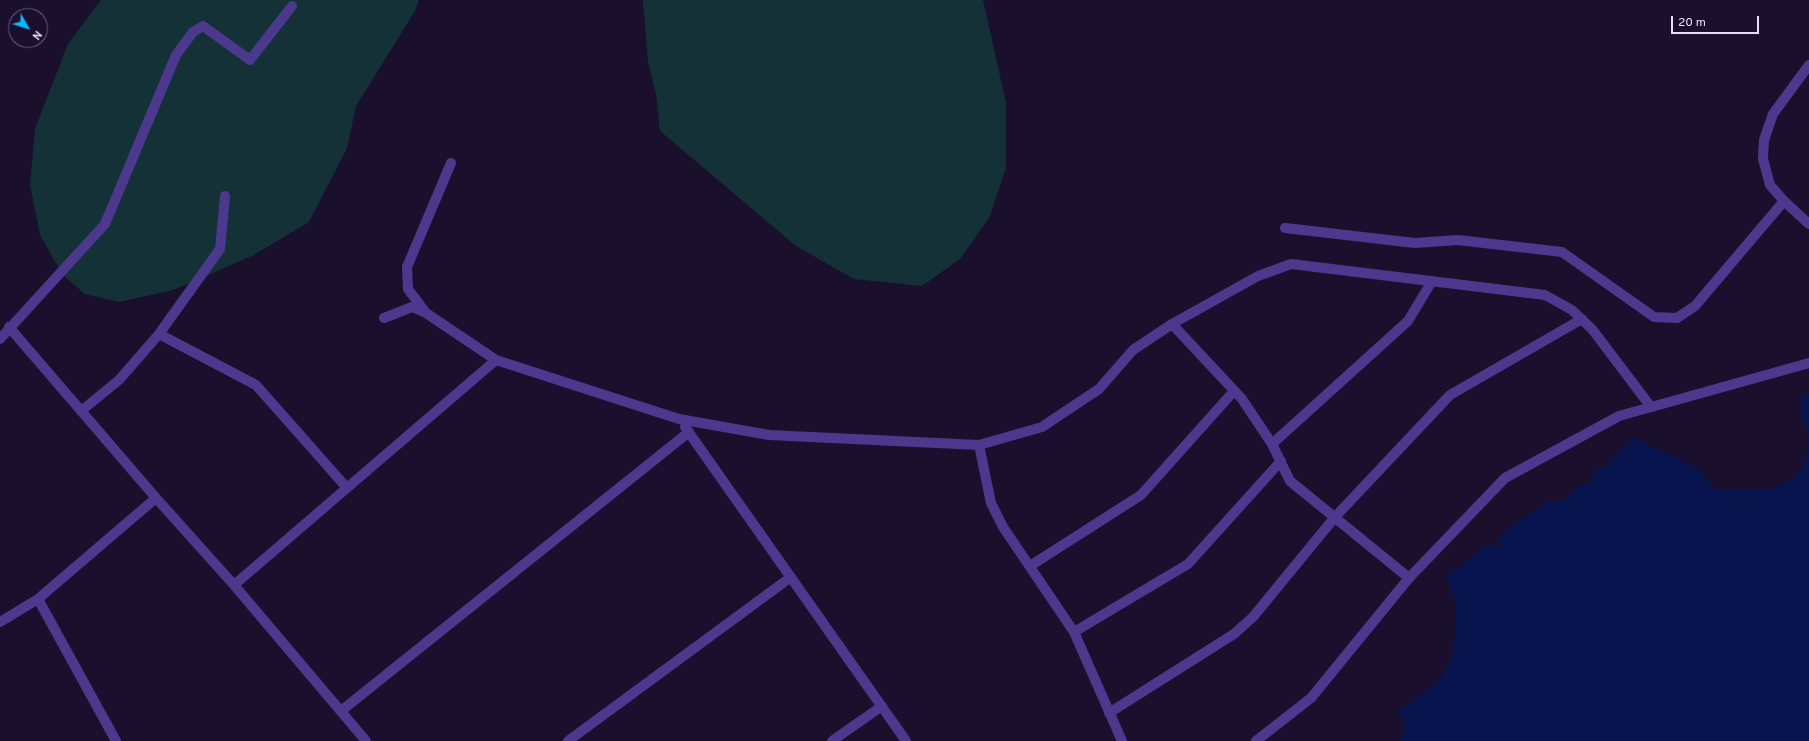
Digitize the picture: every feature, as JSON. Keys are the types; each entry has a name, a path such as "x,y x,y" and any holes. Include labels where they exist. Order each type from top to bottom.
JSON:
{"street":[{"path":"0,339 9,327 105,224 176,55 193,32 203,26 250,60 292,6"},
{"path":"1809,65 1773,114 1764,140 1763,159 1770,185 1784,201 1809,224"},
{"path":"426,312 408,289 407,267 451,163"},
{"path":"81,411 119,380 159,334 220,249 225,196"},
{"path":"1285,228 1415,243 1458,240 1562,252 1654,317 1677,318 1695,306 1784,201"},
{"path":"384,318 412,307 426,312 496,360 679,419 769,435 979,446 1042,427 1099,389 1133,350 1172,324 1258,276 1291,264 1545,295 1572,310 1592,329 1651,407"},
{"path":"1272,444 1408,321 1432,281"},
{"path":"1110,713 1234,634 1253,617 1335,517 1450,395 1582,319"},
{"path":"1172,324 1234,391 1272,444 1290,481 1409,578"},
{"path":"9,327 156,498 234,585 366,741"},
{"path":"159,334 256,386 347,488"},
{"path":"234,585 496,360"},
{"path":"1256,741 1311,698 1409,578 1505,478 1619,416 1809,364"},
{"path":"1030,566 1141,495 1234,391"},
{"path":"679,419 906,741"},
{"path":"341,711 689,432"},
{"path":"979,446 991,503 1003,527 1074,632 1122,741"},
{"path":"1074,632 1188,564 1281,461"},
{"path":"0,622 38,599 156,498"},
{"path":"568,741 791,577"},
{"path":"38,599 116,741"},
{"path":"832,741 882,706"}],"green space":[{"path":"101,0 419,0 415,11 356,106 347,148 309,222 252,256 173,290 119,302 85,294 62,274 40,235 30,185 35,129 68,44"},
{"path":"643,0 983,0 1006,103 1006,168 989,218 960,259 922,286 854,279 796,246 660,131 656,94 648,62"}],"shaded area":[{"path":"1809,393 1809,437 1802,416 1800,398"},
{"path":"1632,437 1703,471 1704,477 1715,489 1761,489 1778,487 1794,478 1806,460 1809,437 1809,741 1399,741 1403,737 1405,721 1397,712 1426,691 1441,677 1452,657 1455,631 1455,600 1446,577 1487,545 1499,547 1502,533 1547,501 1560,501 1568,497 1575,488 1591,482 1594,469 1606,467"}]}
